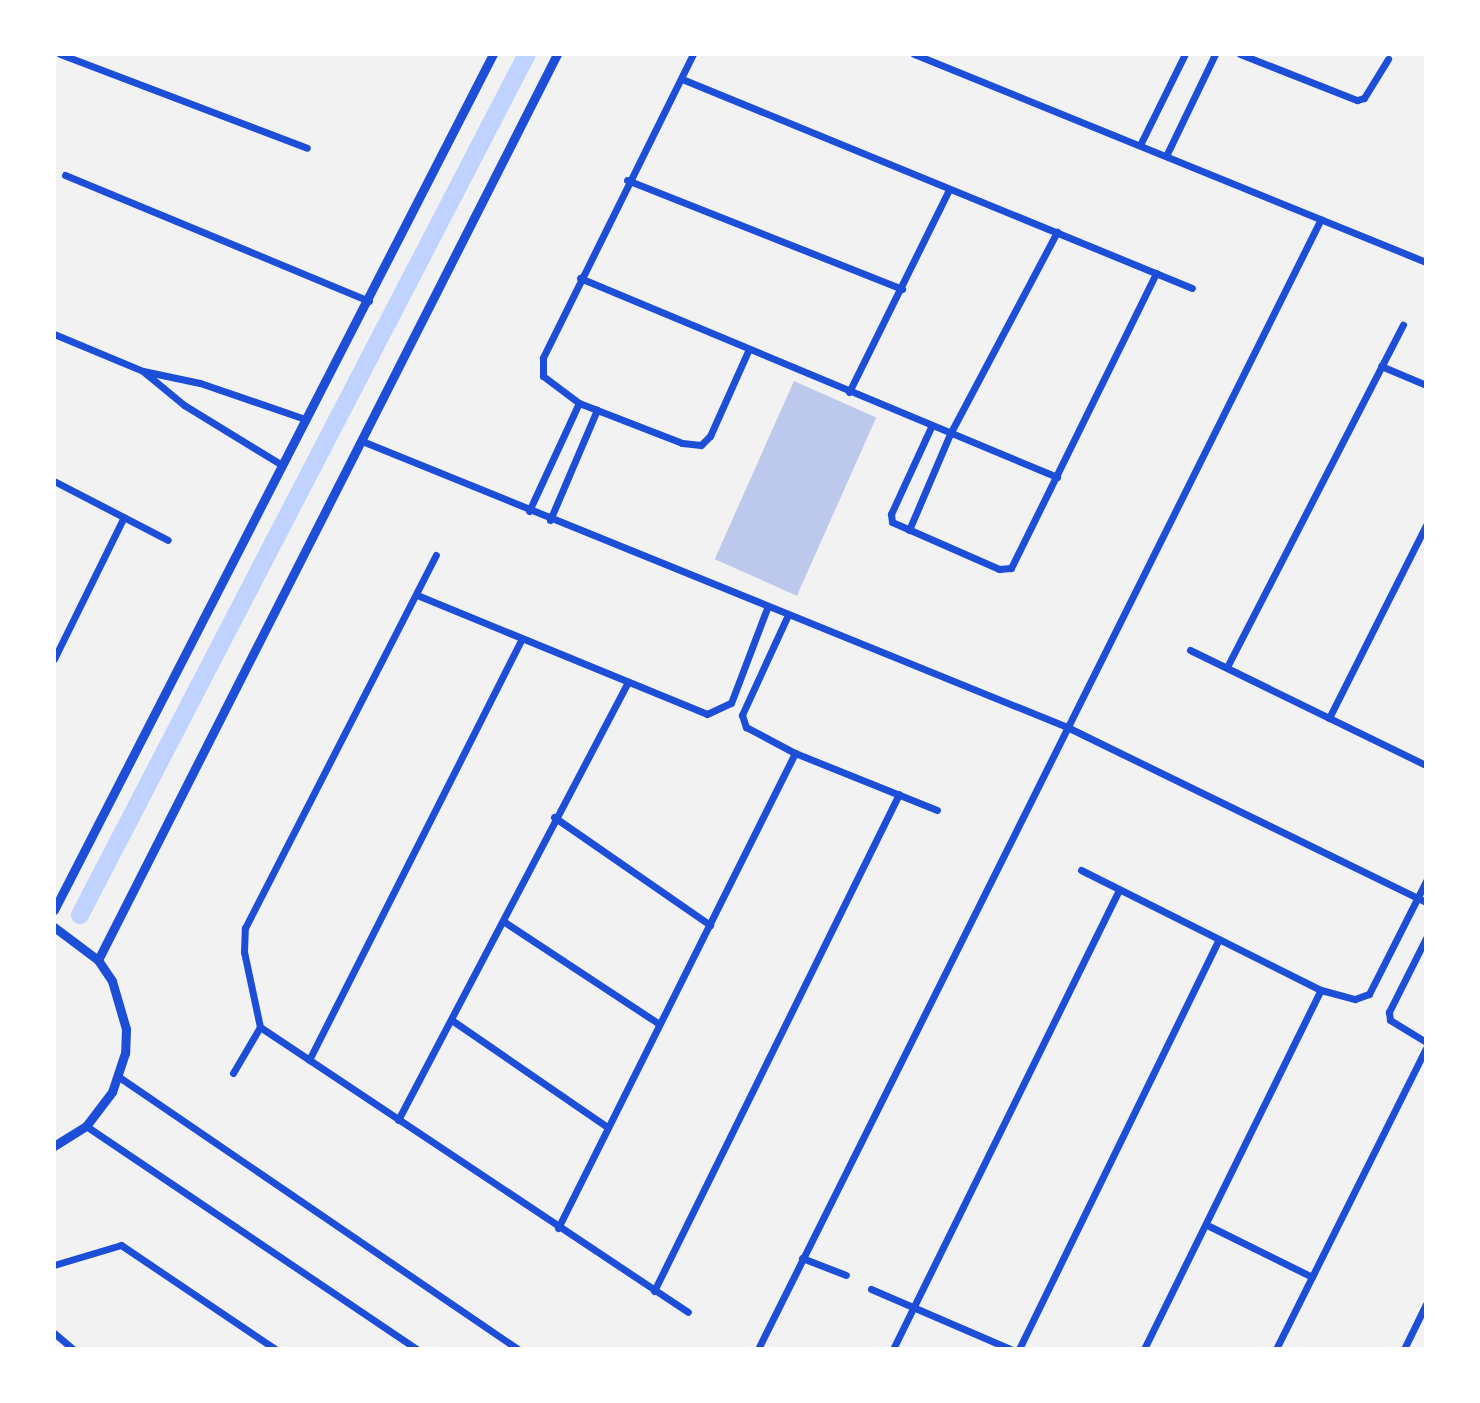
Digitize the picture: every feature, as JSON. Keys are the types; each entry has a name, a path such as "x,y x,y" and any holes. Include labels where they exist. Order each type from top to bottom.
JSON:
{"street":[{"path":"60,54 307,148"},
{"path":"54,910 493,54"},
{"path":"98,960 557,54"},
{"path":"693,54 627,180 542,367 545,381 579,403 682,443 701,445 710,436 748,351"},
{"path":"914,54 1426,262"},
{"path":"1140,145 1185,54"},
{"path":"1166,156 1215,54"},
{"path":"1240,54 1357,100 1364,98 1388,59"},
{"path":"682,79 1192,288"},
{"path":"65,175 369,301"},
{"path":"627,180 902,289"},
{"path":"849,392 949,190"},
{"path":"758,1349 1321,219"},
{"path":"909,530 950,434 1057,232"},
{"path":"931,427 890,517 909,530 1008,569 1057,477 1156,273"},
{"path":"580,278 748,351 1057,477"},
{"path":"1227,667 1403,325"},
{"path":"54,334 143,371 200,383 305,419"},
{"path":"1381,366 1426,385"},
{"path":"143,371 184,405 282,465"},
{"path":"529,511 579,403"},
{"path":"550,520 597,410"},
{"path":"362,441 787,617 1067,727 1426,902"},
{"path":"54,481 168,540"},
{"path":"54,659 124,517"},
{"path":"1329,718 1426,525"},
{"path":"233,1073 260,1027 244,952 245,928 436,555"},
{"path":"417,595 521,641 707,714 722,711 731,703 767,608"},
{"path":"787,617 742,720 795,753 937,810"},
{"path":"309,1060 521,641"},
{"path":"1190,650 1426,765"},
{"path":"398,1120 453,1021 554,817 627,684"},
{"path":"558,1228 795,753"},
{"path":"654,1291 899,794"},
{"path":"554,817 710,925"},
{"path":"1081,870 1321,990 1347,998 1369,994 1426,881"},
{"path":"893,1349 910,1308 1119,890"},
{"path":"503,921 659,1024"},
{"path":"54,927 98,960 112,981 126,1029 119,1077 86,1126 54,1146"},
{"path":"1276,1349 1426,1045 1390,1020 1389,1012 1426,938"},
{"path":"1019,1349 1219,939"},
{"path":"1144,1349 1209,1226 1321,990"},
{"path":"453,1021 607,1127"},
{"path":"260,1027 688,1312"},
{"path":"119,1077 518,1349"},
{"path":"86,1126 417,1349"},
{"path":"1209,1226 1312,1277"},
{"path":"54,1265 121,1245 275,1349"},
{"path":"802,1258 846,1275"},
{"path":"871,1289 1010,1349"},
{"path":"1404,1349 1426,1304"},
{"path":"54,1333 73,1349"}],"building":[{"path":"794,381 876,418 797,596 715,559"}],"waterway":[{"path":"80,915 527,54"}]}
